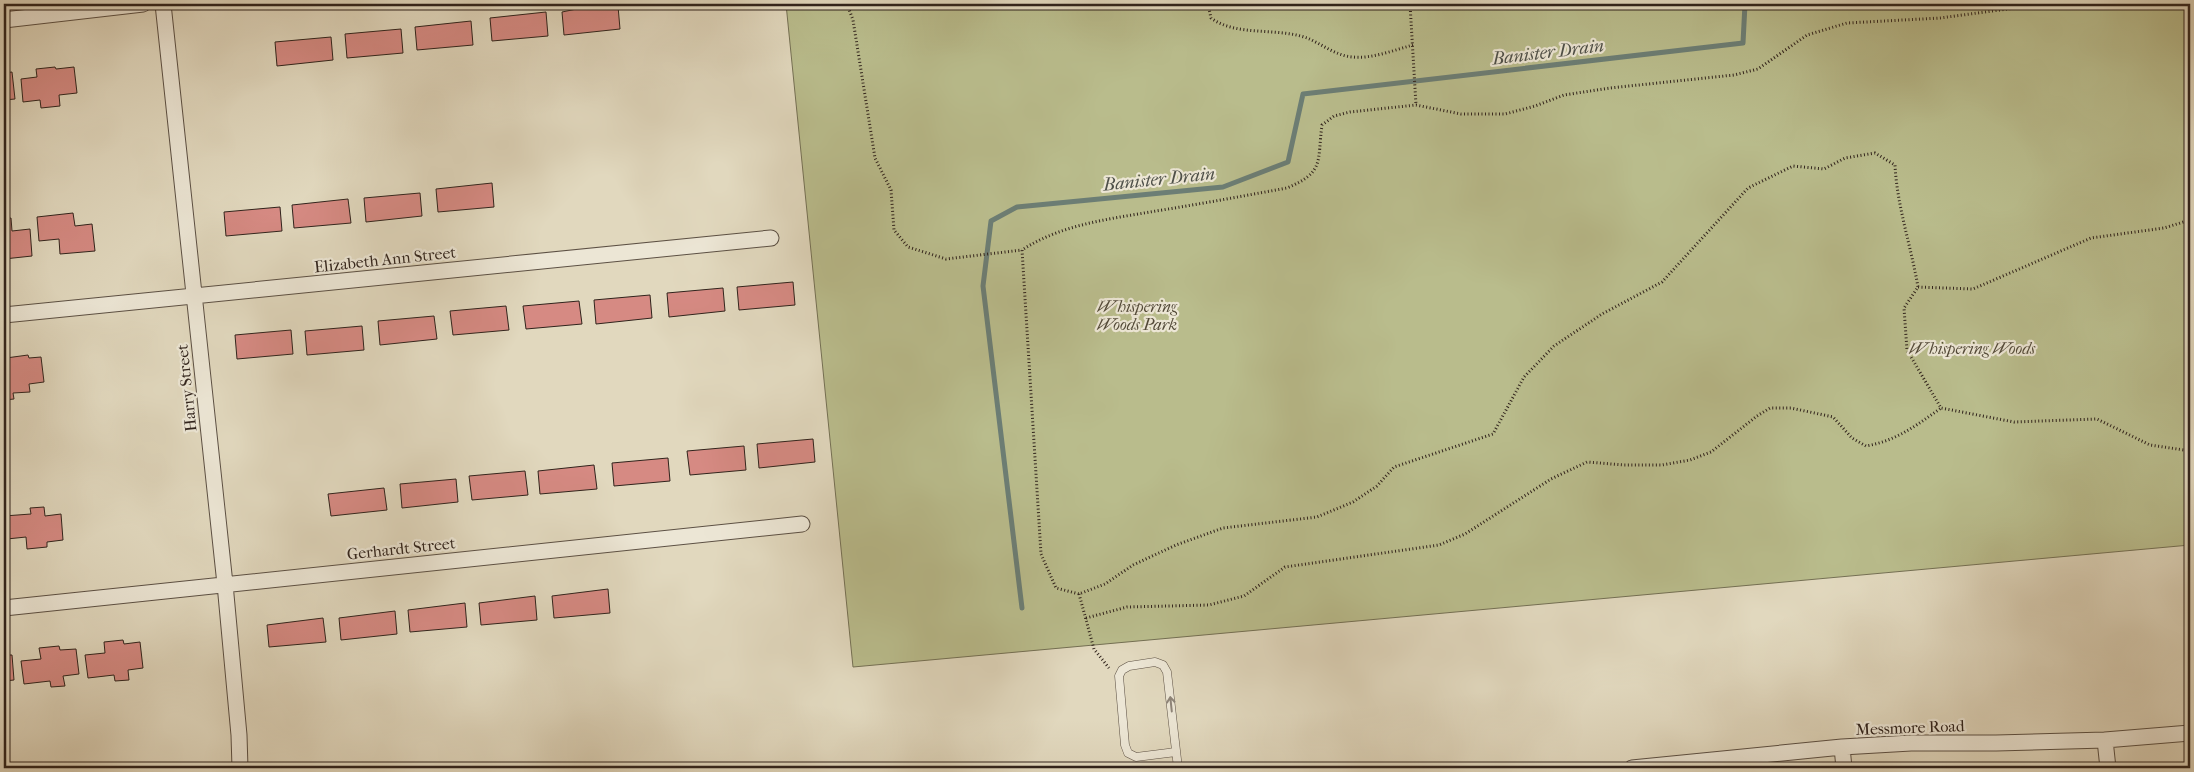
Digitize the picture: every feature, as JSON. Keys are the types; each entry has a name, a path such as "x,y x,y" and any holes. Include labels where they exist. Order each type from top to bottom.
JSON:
{"street":[{"path":"4,20 143,4"},
{"name":"Harry Street","path":"164,4 225,584 239,735 240,768"},
{"name":"Elizabeth Ann Street","path":"4,315 771,238"},
{"name":"Gerhardt Street","path":"4,608 802,524"},
{"name":"Messmore Road","path":"1632,768 1842,747 1911,743 2105,740 2190,732"},
{"path":"2105,740 2108,768"},
{"path":"1842,747 1844,768"}],"lane":[{"path":"1176,752 1136,757 1128,753 1125,745 1119,676 1122,670 1129,666 1155,662 1163,665 1167,672 1178,768"}],"path":[{"path":"847,4 852,20 875,158 891,190 894,230 908,247 946,259 1022,250 1037,240 1062,230 1287,188 1307,180 1316,168 1322,125 1334,116 1350,112 1416,105 1461,114 1505,114 1536,106 1564,94 1734,75 1758,69 1807,35 1847,23 1940,18 2045,4"},
{"path":"1208,4 1210,18 1222,26 1305,38 1334,52 1353,57 1377,54 1413,45"},
{"path":"1410,4 1416,105"},
{"path":"1022,250 1041,554 1056,588 1079,594 1105,584 1132,565 1176,545 1223,528 1317,517 1353,502 1377,486 1394,467 1493,434 1524,377 1554,346 1602,314 1662,282 1748,188 1793,166 1824,169 1845,158 1875,153 1895,165 1897,193 1918,287 1904,308 1908,350 1942,408"},
{"path":"1918,287 1973,289 2092,238 2164,228 2190,220"},
{"path":"1086,618 1127,607 1209,605 1244,596 1285,567 1439,545 1466,534 1551,479 1588,462 1624,465 1662,465 1690,460 1711,452 1770,408 1791,408 1833,418 1852,438 1866,446 1884,443 1909,432 1942,408 2014,422 2097,419 2150,444 2184,450 2190,445"},
{"path":"1079,594 1094,649 1103,663 1119,676"}],"green space":[{"name":"Whispering Woods Park","path":"786,4 2190,4 2190,545 853,667"}],"building":[{"path":"596,5 596,8 618,6 620,29 564,35 562,12"},
{"path":"546,12 548,36 492,41 490,18"},
{"path":"471,21 473,45 417,50 415,27"},
{"path":"401,29 403,53 347,58 345,34"},
{"path":"331,37 333,60 277,66 275,42"},
{"path":"55,67 56,69 74,67 77,93 59,95 60,106 41,108 40,100 23,102 21,79 37,77 36,69"},
{"path":"12,72 15,99 4,100 4,73"},
{"path":"492,183 494,207 438,212 436,189"},
{"path":"420,193 422,216 366,222 364,198"},
{"path":"348,199 351,223 294,228 292,205"},
{"path":"280,207 282,231 226,236 224,212"},
{"path":"73,213 75,226 92,224 95,251 60,254 59,239 39,241 37,217"},
{"path":"11,218 12,231 30,229 32,256 4,259 4,219"},
{"path":"793,282 795,305 739,310 737,287"},
{"path":"723,288 725,311 669,317 667,293"},
{"path":"650,295 652,318 596,324 594,300"},
{"path":"579,301 582,324 526,329 523,306"},
{"path":"506,306 509,330 453,335 450,311"},
{"path":"434,316 437,339 380,345 378,321"},
{"path":"362,326 364,350 307,355 305,331"},
{"path":"291,330 293,354 237,359 235,335"},
{"path":"28,355 29,358 41,357 44,382 29,384 30,392 13,393 14,399 4,400 4,377 8,377 6,358"},
{"path":"813,439 815,462 759,468 757,444"},
{"path":"744,446 746,470 690,475 687,451"},
{"path":"668,458 670,481 614,486 612,463"},
{"path":"594,465 597,489 540,494 538,471"},
{"path":"525,471 528,495 472,500 469,476"},
{"path":"456,479 458,502 402,508 400,484"},
{"path":"384,488 387,510 331,516 328,494"},
{"path":"44,507 45,516 61,514 63,540 47,542 47,547 27,549 26,537 7,539 4,516 31,514 30,508"},
{"path":"608,589 610,613 554,618 552,596"},
{"path":"535,596 537,620 481,625 479,603"},
{"path":"465,603 467,627 410,632 408,610"},
{"path":"395,611 397,634 341,640 339,618"},
{"path":"323,618 326,642 269,647 267,625"},
{"path":"123,640 124,644 140,642 143,668 128,670 129,680 115,681 114,675 88,678 85,655 105,653 104,642"},
{"path":"59,646 60,650 76,649 79,674 63,676 65,686 51,687 50,681 24,684 21,661 41,659 39,648"},
{"path":"4,655 12,655 14,680 4,681"}],"waterway":[{"name":"Banister Drain","path":"1022,608 983,286 991,221 1017,207 1223,187 1288,162 1303,94 1743,43 1745,4"}],"park label":[{"name":"Whispering Woods","path":"1972,348"}]}
